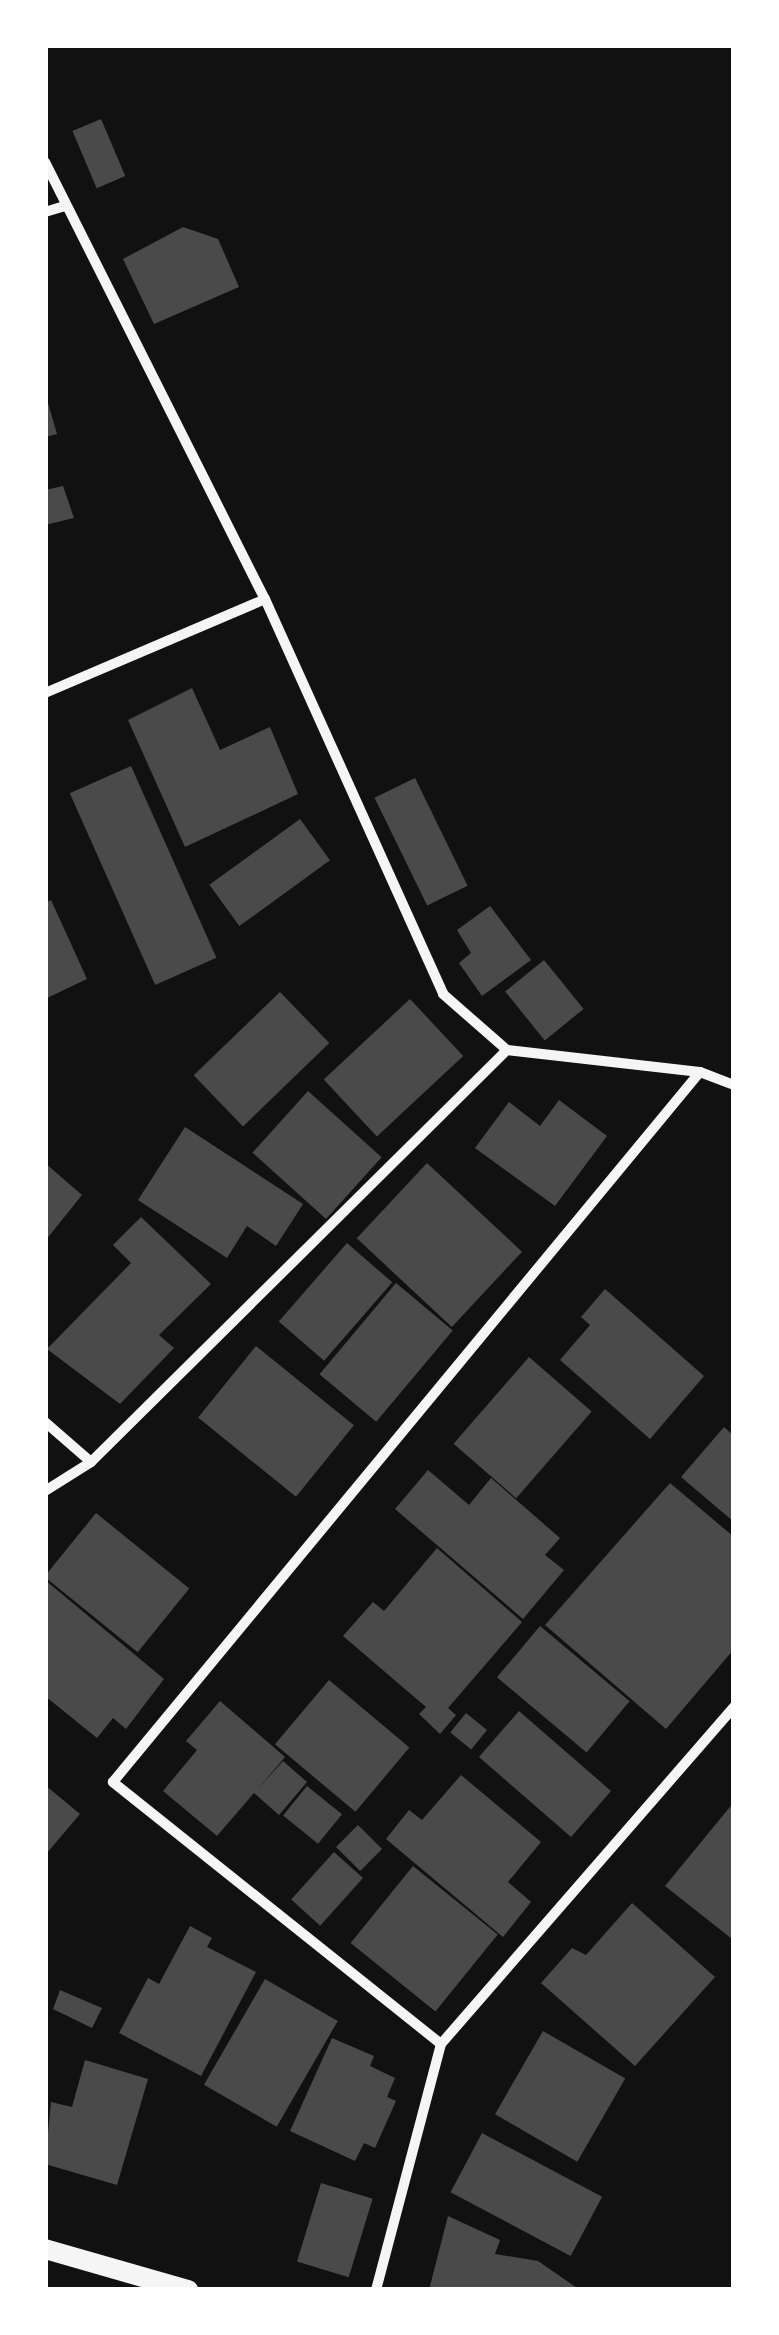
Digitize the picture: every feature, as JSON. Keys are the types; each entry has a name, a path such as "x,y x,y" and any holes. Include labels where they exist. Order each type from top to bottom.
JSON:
{"main road":[{"path":"45,2249 188,2290"}],"street":[{"path":"45,162 265,598 443,994 507,1050 700,1072 734,1085"},
{"path":"45,212 65,206"},
{"path":"45,693 265,598"},
{"path":"45,1491 91,1462 507,1050"},
{"path":"441,2044 113,1782 700,1072"},
{"path":"45,1422 91,1462"},
{"path":"376,2290 441,2044 734,1707"}],"building":[{"path":"101,119 125,176 97,188 72,131"},
{"path":"183,227 218,239 239,287 154,324 123,259"},
{"path":"45,397 57,434 45,437"},
{"path":"63,486 74,518 45,525 45,490"},
{"path":"192,688 220,750 270,727 298,794 185,847 128,720"},
{"path":"131,766 216,958 155,985 70,793"},
{"path":"415,778 468,886 427,906 375,798"},
{"path":"300,819 330,860 239,926 209,885"},
{"path":"51,900 87,979 45,999 45,903"},
{"path":"490,906 531,960 482,996 459,963 471,953 457,930"},
{"path":"544,960 584,1009 545,1040 505,991"},
{"path":"280,992 329,1043 243,1126 194,1075"},
{"path":"410,999 463,1056 377,1137 324,1079"},
{"path":"308,1091 382,1157 326,1219 252,1153"},
{"path":"559,1100 607,1136 555,1206 475,1148 509,1102 540,1126"},
{"path":"185,1127 303,1204 276,1246 247,1226 227,1258 138,1200"},
{"path":"45,1163 82,1195 45,1241"},
{"path":"427,1163 522,1252 452,1327 357,1238"},
{"path":"141,1217 211,1284 159,1335 174,1348 120,1404 47,1349 131,1263 113,1245"},
{"path":"347,1243 392,1282 324,1361 279,1321"},
{"path":"396,1283 453,1331 376,1422 320,1374"},
{"path":"605,1289 704,1376 650,1439 560,1360 590,1325 581,1317"},
{"path":"256,1346 354,1425 296,1497 198,1417"},
{"path":"529,1357 592,1411 516,1498 454,1444"},
{"path":"724,1427 734,1436 734,1522 681,1477"},
{"path":"428,1470 469,1505 491,1478 560,1538 545,1555 564,1570 523,1619 395,1509"},
{"path":"670,1483 734,1537 734,1649 666,1729 545,1625"},
{"path":"96,1513 189,1589 138,1652 45,1577"},
{"path":"437,1548 522,1622 448,1708 456,1715 440,1734 419,1714 426,1707 343,1636 373,1602 384,1611"},
{"path":"45,1580 164,1679 126,1729 113,1718 97,1738 45,1696"},
{"path":"540,1626 630,1701 587,1753 497,1677"},
{"path":"329,1680 409,1747 355,1812 275,1744"},
{"path":"220,1701 285,1757 257,1790 283,1761 307,1782 279,1815 254,1793 217,1836 163,1791 197,1750 186,1741"},
{"path":"519,1711 611,1791 571,1837 479,1757"},
{"path":"466,1713 487,1730 471,1749 450,1732"},
{"path":"461,1775 541,1842 508,1882 531,1902 503,1937 386,1839 409,1810 422,1820"},
{"path":"45,1785 80,1814 47,1853 45,1851"},
{"path":"307,1786 342,1814 318,1844 283,1816"},
{"path":"734,1802 734,1937 732,1939 665,1886"},
{"path":"358,1825 382,1849 360,1871 336,1847"},
{"path":"334,1852 363,1878 320,1926 291,1900"},
{"path":"413,1866 498,1935 435,2012 351,1943"},
{"path":"632,1903 715,1977 635,2066 541,1983 572,1948 586,1955"},
{"path":"190,1926 212,1938 207,1947 256,1972 201,2076 119,2033 148,1978 159,1984"},
{"path":"265,1979 338,2021 277,2127 204,2085"},
{"path":"60,1990 102,2008 92,2028 53,2009"},
{"path":"543,2031 625,2078 577,2162 495,2114"},
{"path":"332,2038 374,2056 370,2066 395,2078 387,2097 396,2101 375,2148 364,2143 355,2161 290,2131"},
{"path":"85,2060 148,2079 117,2185 45,2164 51,2102 72,2107"},
{"path":"482,2133 602,2197 571,2256 451,2192"},
{"path":"321,2183 373,2199 349,2277 297,2261"},
{"path":"448,2216 500,2240 495,2254 538,2261 580,2290 429,2290"}]}
